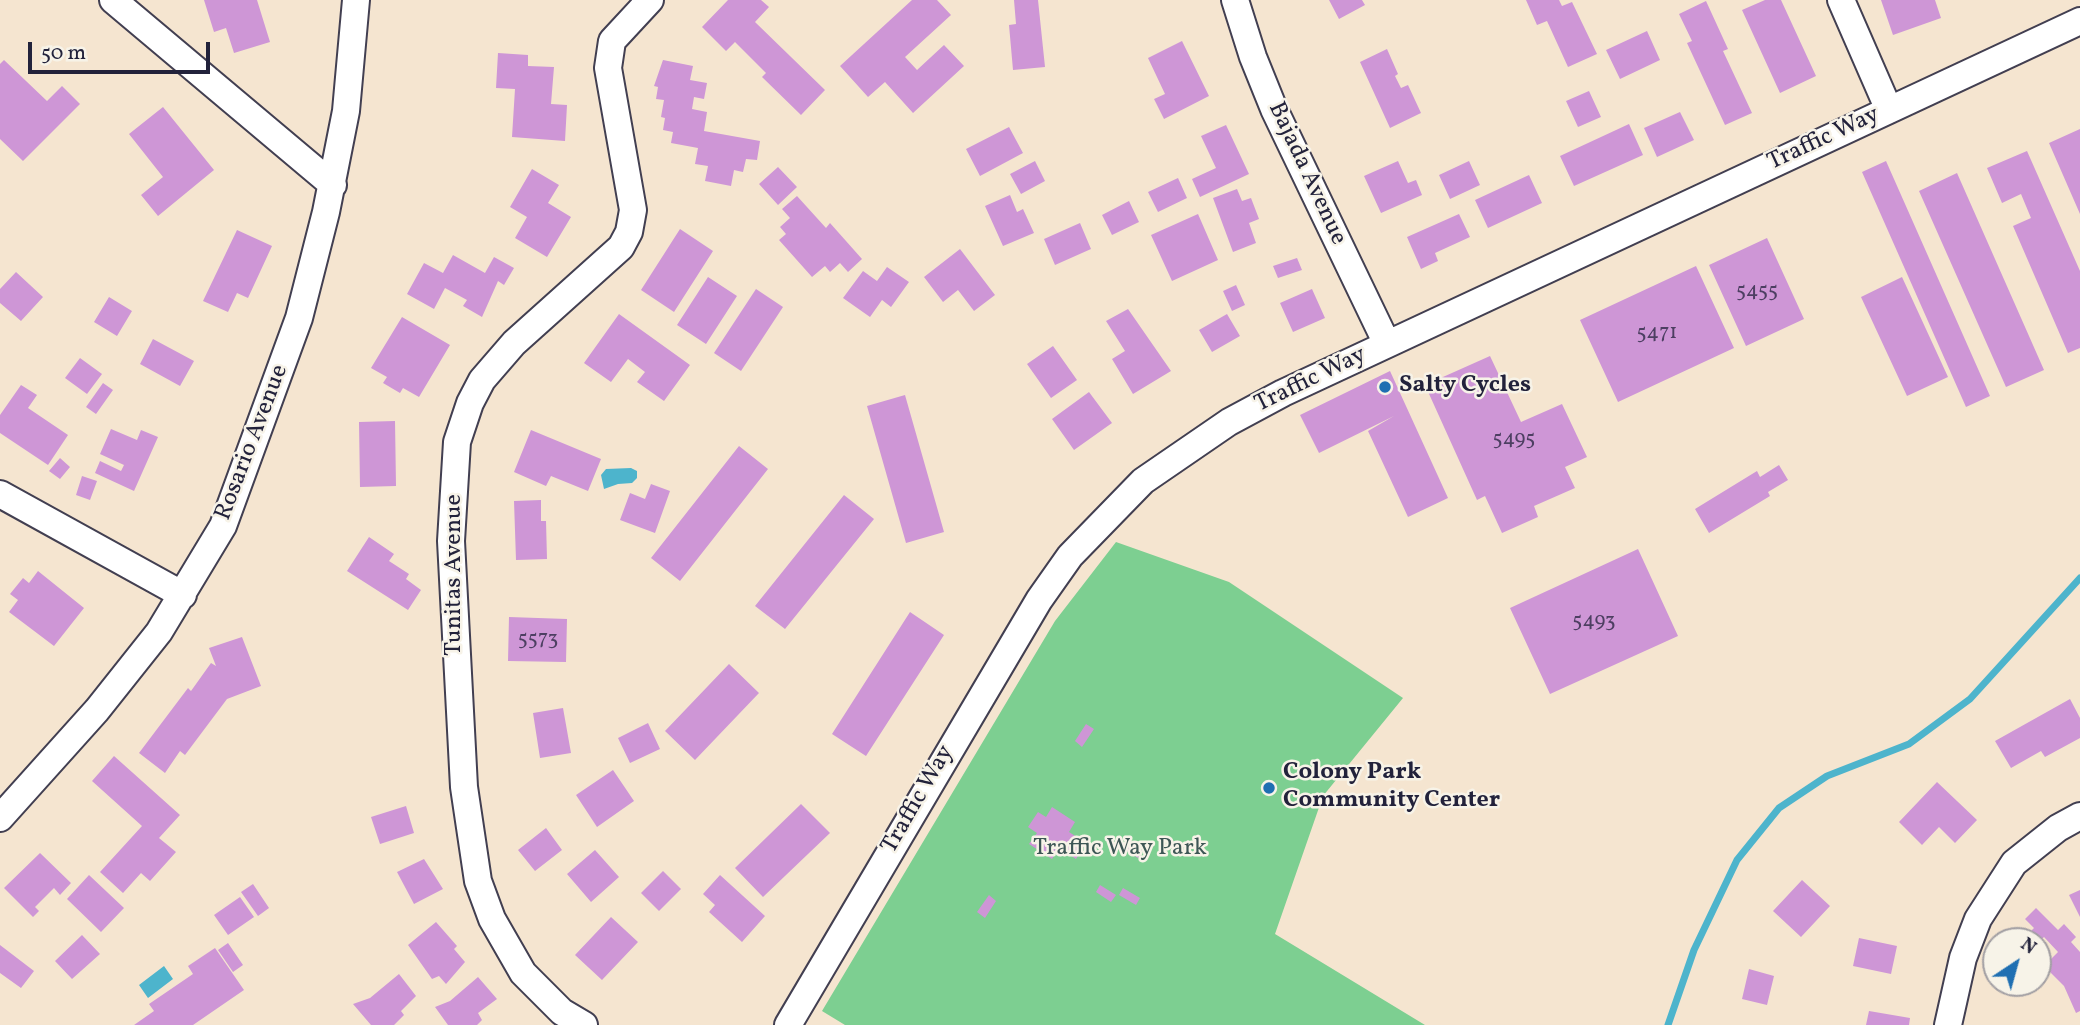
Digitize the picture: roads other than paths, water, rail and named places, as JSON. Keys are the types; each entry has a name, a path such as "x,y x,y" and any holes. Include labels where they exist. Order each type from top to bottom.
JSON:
{"street":[{"path":"113,0 332,185"},
{"name":"Rosario Avenue","path":"0,817 97,710 159,632 223,526 299,318 332,185 346,111 356,0"},
{"name":"Tunitas Avenue","path":"584,1025 543,996 523,973 492,919 478,881 464,787 451,541 457,442 470,403 482,380 514,343 621,247 629,232 633,210 608,68 612,41 650,0"},
{"name":"Bajada Avenue","path":"1236,0 1253,57 1274,109 1387,344"},
{"path":"1841,0 1889,110"},
{"name":"Traffic Way","path":"788,1025 1009,647 1070,556 1143,481 1188,449 1283,393 2080,21"},
{"path":"0,494 183,596"},
{"path":"1948,1025 1963,958 1978,919 2014,863 2058,828 2080,816"}],"water":[{"path":"631,468 637,471 637,478 632,483 604,489 601,475 606,469"},
{"path":"164,966 173,979 148,998 139,985"}],"waterway":[{"path":"1668,1025 1694,950 1737,860 1779,808 1827,776 1909,744 1970,699 2080,578"}],"place":[{"name":"Salty Cycles","path":"1385,387"},
{"name":"Colony Park Community Center","path":"1269,788"}],"park label":[{"name":"Traffic Way Park","path":"1120,850"}]}
